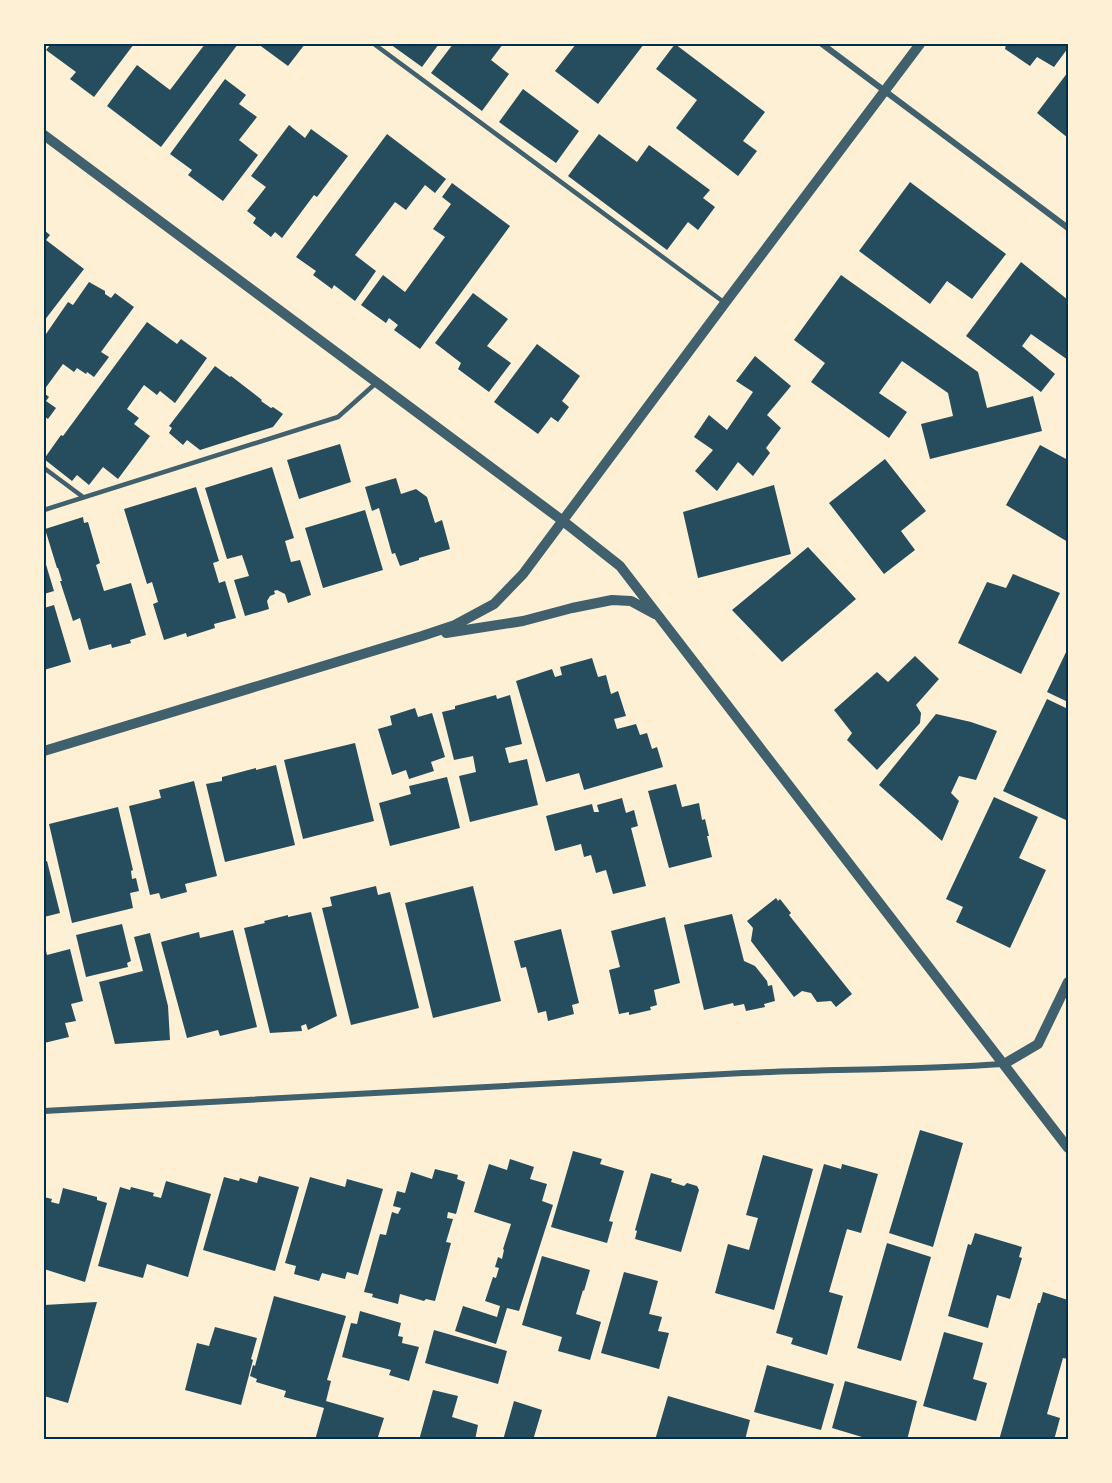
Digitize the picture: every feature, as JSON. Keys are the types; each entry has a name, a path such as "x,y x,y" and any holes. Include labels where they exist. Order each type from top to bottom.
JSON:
{"street":[{"path":"822,44 1068,228"},
{"path":"44,751 422,636 455,625 494,604 523,574 920,44"},
{"path":"44,135 563,520 620,566 1068,1148"},
{"path":"422,636 523,621 612,600 632,602 658,615"},
{"path":"44,1111 747,1073 947,1068 1004,1064 1038,1044 1068,982"}],"lane":[{"path":"374,44 725,303"},
{"path":"44,510 338,417 377,382"},
{"path":"44,468 83,497"}],"building":[{"path":"51,44 134,44 94,97 70,79 76,72 46,50"},
{"path":"205,44 238,44 161,147 107,106 137,65 170,90"},
{"path":"258,44 305,44 288,66"},
{"path":"390,44 439,44 422,67"},
{"path":"453,44 503,44 491,60 509,74 482,111 431,73"},
{"path":"576,44 644,44 598,104 555,71"},
{"path":"675,44 765,112 743,141 757,151 738,176 676,128 697,100 656,69"},
{"path":"1006,44 1068,44 1068,48 1054,67 1037,57 1030,66 1005,49"},
{"path":"1068,72 1068,138 1037,113"},
{"path":"225,79 246,95 239,104 257,117 239,140 258,155 223,201 188,175 192,170 170,154"},
{"path":"523,89 579,131 556,163 499,122"},
{"path":"289,125 305,138 311,129 348,156 317,197 314,195 282,238 275,232 271,237 253,223 256,218 247,211 266,187 251,176"},
{"path":"387,134 446,179 435,193 425,185 406,210 395,202 355,255 376,271 355,301 334,285 332,289 313,275 316,271 296,257"},
{"path":"599,134 637,162 649,145 710,190 703,198 715,207 698,230 688,222 667,250 568,176"},
{"path":"910,182 1006,254 972,299 947,281 930,304 859,251"},
{"path":"452,183 510,226 420,349 394,330 398,325 389,318 386,323 361,305 383,275 405,292 445,237 433,229 451,204 442,197"},
{"path":"44,230 50,235 46,240 84,269 44,321"},
{"path":"1021,262 1068,300 1068,360 1031,334 1022,346 1055,374 1041,392 966,336"},
{"path":"841,275 978,372 987,408 1033,396 1042,431 930,459 921,424 953,416 948,393 902,361 879,393 907,412 889,438 811,382 825,363 794,340"},
{"path":"89,282 105,291 105,294 111,298 115,293 134,307 101,352 109,357 94,377 77,368 74,372 63,364 44,390 44,333 46,334 68,302 73,305"},
{"path":"473,293 508,319 487,346 511,363 489,392 458,369 461,363 435,343"},
{"path":"147,322 177,344 181,339 207,358 175,403 160,391 157,395 144,385 127,409 139,418 134,424 150,436 118,479 103,467 89,485 77,475 72,481 44,459"},
{"path":"537,344 580,376 562,401 569,407 558,422 551,417 538,434 494,402"},
{"path":"755,356 791,386 767,415 781,428 766,448 770,453 753,476 738,462 717,491 695,471 713,450 694,437 709,415 727,430 753,392 736,381"},
{"path":"215,366 261,401 283,414 273,427 200,450 187,440 183,445 169,433 172,428 169,426"},
{"path":"44,393 49,397 46,401 56,408 48,419 44,416"},
{"path":"340,444 351,482 299,499 287,460"},
{"path":"1040,445 1068,460 1068,542 1006,505"},
{"path":"885,459 926,511 901,531 915,550 884,574 829,503"},
{"path":"272,467 294,538 285,541 291,562 300,560 311,595 288,603 285,594 277,590 267,601 269,609 245,616 234,580 249,576 242,555 227,559 205,488"},
{"path":"396,478 401,494 416,489 427,497 435,523 442,520 450,549 400,566 395,553 392,554 379,508 372,511 365,487"},
{"path":"774,485 791,554 698,578 683,512"},
{"path":"196,487 219,561 213,563 219,583 225,581 236,618 214,624 215,628 187,637 186,633 164,640 153,604 158,602 152,582 147,584 124,509"},
{"path":"365,510 383,570 323,588 305,528"},
{"path":"83,517 84,523 88,522 100,563 96,565 104,591 131,583 146,635 130,640 131,643 112,648 111,644 89,650 80,618 73,621 45,529"},
{"path":"808,547 856,599 782,662 732,610"},
{"path":"44,558 54,591 44,594"},
{"path":"1013,574 1060,593 1021,674 958,643 987,582 1006,588"},
{"path":"54,605 71,662 44,670 44,608"},
{"path":"1068,648 1068,702 1047,692"},
{"path":"915,656 939,679 916,705 921,713 920,723 877,770 847,740 852,733 834,710 877,672 888,682"},
{"path":"592,658 598,677 606,675 611,694 618,691 626,716 614,719 617,729 636,724 640,735 647,733 652,749 657,747 663,767 584,790 579,773 546,782 516,681 552,669 555,677 562,675 560,667"},
{"path":"496,695 497,699 510,695 522,744 505,748 509,763 527,759 538,805 470,822 459,776 476,772 473,756 454,760 442,712 455,709 455,706"},
{"path":"1047,699 1068,709 1068,821 1003,791"},
{"path":"415,708 418,717 432,713 445,757 431,762 434,771 409,779 406,770 392,775 378,729 392,725 390,716"},
{"path":"936,714 997,731 976,780 959,776 951,793 959,801 942,841 879,785"},
{"path":"355,743 374,821 303,839 284,760"},
{"path":"276,765 295,845 225,862 206,784 222,781 222,777"},
{"path":"447,777 460,828 390,846 379,803 411,794 409,786"},
{"path":"194,781 217,876 185,884 187,892 161,899 159,893 150,895 129,806 161,798 159,790"},
{"path":"676,784 682,807 699,803 702,820 705,819 712,857 669,868 648,791"},
{"path":"994,797 1038,817 1019,858 1046,870 1010,948 956,922 963,907 946,899"},
{"path":"622,798 626,813 634,810 638,826 631,828 646,886 613,894 606,870 596,873 591,855 584,857 581,844 555,851 546,816 592,804 594,812 599,812 597,805"},
{"path":"118,807 133,870 131,871 132,879 136,878 139,891 130,893 133,908 72,923 49,824"},
{"path":"47,861 60,913 44,917 44,862"},
{"path":"376,886 378,895 390,892 419,1008 351,1025 322,908 332,906 330,897"},
{"path":"473,886 501,1001 433,1018 405,903"},
{"path":"776,898 778,901 780,899 791,913 789,915 852,994 836,1007 831,1001 817,1002 811,993 802,991 794,997 751,941 753,928 747,921"},
{"path":"311,912 337,1016 308,1030 306,1024 301,1026 302,1031 270,1033 244,928 288,915 288,917"},
{"path":"732,914 744,961 755,966 767,981 768,986 772,985 775,1001 764,1004 765,1007 746,1011 744,1004 734,1006 733,1003 704,1010 684,925"},
{"path":"665,917 680,983 654,990 657,1005 650,1007 651,1010 629,1015 629,1012 619,1014 609,970 620,967 611,931"},
{"path":"122,924 131,961 127,963 128,967 86,977 76,935"},
{"path":"561,929 579,1003 572,1005 574,1014 548,1021 546,1011 538,1013 526,967 521,968 514,941"},
{"path":"233,930 257,1027 220,1036 218,1030 187,1038 161,942 199,932 200,938"},
{"path":"150,933 168,1006 170,1040 115,1044 99,982 143,971 134,937"},
{"path":"70,949 83,1001 71,1004 76,1021 65,1023 69,1037 44,1043 44,952 46,951 47,955"},
{"path":"920,1130 963,1143 933,1247 889,1233"},
{"path":"573,1151 602,1159 600,1164 624,1171 609,1221 613,1222 607,1243 551,1227"},
{"path":"763,1155 813,1169 774,1310 715,1293 728,1244 749,1250 758,1218 746,1215"},
{"path":"510,1159 534,1167 530,1179 547,1184 542,1201 553,1205 519,1311 507,1308 496,1344 455,1331 463,1306 497,1317 500,1306 485,1301 493,1277 496,1278 499,1268 495,1267 498,1257 502,1259 511,1224 474,1212 489,1164 507,1170"},
{"path":"824,1164 841,1169 842,1164 878,1174 861,1233 847,1229 829,1292 843,1296 827,1355 791,1344 793,1338 776,1333"},
{"path":"435,1169 458,1175 457,1179 465,1182 456,1214 448,1212 447,1218 453,1219 446,1242 451,1243 435,1301 426,1299 424,1301 400,1294 398,1304 372,1297 373,1294 364,1292 380,1234 386,1235 392,1212 398,1214 401,1208 393,1206 397,1191 405,1193 411,1172 432,1179"},
{"path":"651,1173 672,1179 671,1182 684,1186 687,1183 697,1186 699,1190 681,1252 635,1239 637,1231 635,1230"},
{"path":"259,1176 299,1187 275,1271 203,1250 224,1177 239,1181 240,1178 257,1183"},
{"path":"310,1177 345,1187 347,1179 383,1189 358,1275 347,1272 345,1279 322,1273 319,1281 294,1274 296,1266 285,1263"},
{"path":"166,1181 211,1194 188,1277 147,1264 143,1278 98,1266 120,1187 130,1190 131,1187 154,1193 153,1196 161,1198"},
{"path":"63,1188 97,1197 97,1200 107,1203 85,1282 44,1269 44,1197 59,1204"},
{"path":"975,1233 1022,1247 1019,1257 1022,1258 1010,1299 997,1295 988,1328 948,1316 968,1244 971,1245"},
{"path":"887,1243 931,1257 901,1361 857,1348"},
{"path":"542,1256 590,1270 576,1314 601,1322 590,1360 558,1351 562,1337 522,1325"},
{"path":"624,1272 658,1281 649,1314 662,1317 658,1331 669,1333 659,1369 601,1353"},
{"path":"1043,1292 1068,1300 1068,1359 1063,1358 1047,1414 1060,1418 1054,1440 999,1440 1038,1303 1040,1303"},
{"path":"274,1296 346,1316 327,1380 331,1381 326,1401 384,1418 377,1440 315,1440 324,1408 284,1397 286,1391 256,1382 257,1379 250,1376 253,1365 255,1366"},
{"path":"97,1302 68,1403 44,1396 44,1305"},
{"path":"360,1311 401,1323 398,1336 403,1337 402,1343 419,1347 409,1381 389,1375 391,1370 342,1357 351,1323 357,1324"},
{"path":"215,1327 257,1338 241,1405 185,1390 197,1343 209,1346"},
{"path":"434,1330 507,1351 498,1384 425,1363"},
{"path":"944,1332 983,1343 973,1379 987,1383 976,1421 923,1406"},
{"path":"767,1365 834,1384 821,1430 754,1412"},
{"path":"845,1381 917,1401 907,1440 872,1440 832,1428"},
{"path":"433,1390 458,1396 452,1417 478,1425 475,1440 419,1440"},
{"path":"668,1396 750,1420 745,1440 655,1440"},
{"path":"514,1401 542,1410 533,1440 503,1440"}]}
